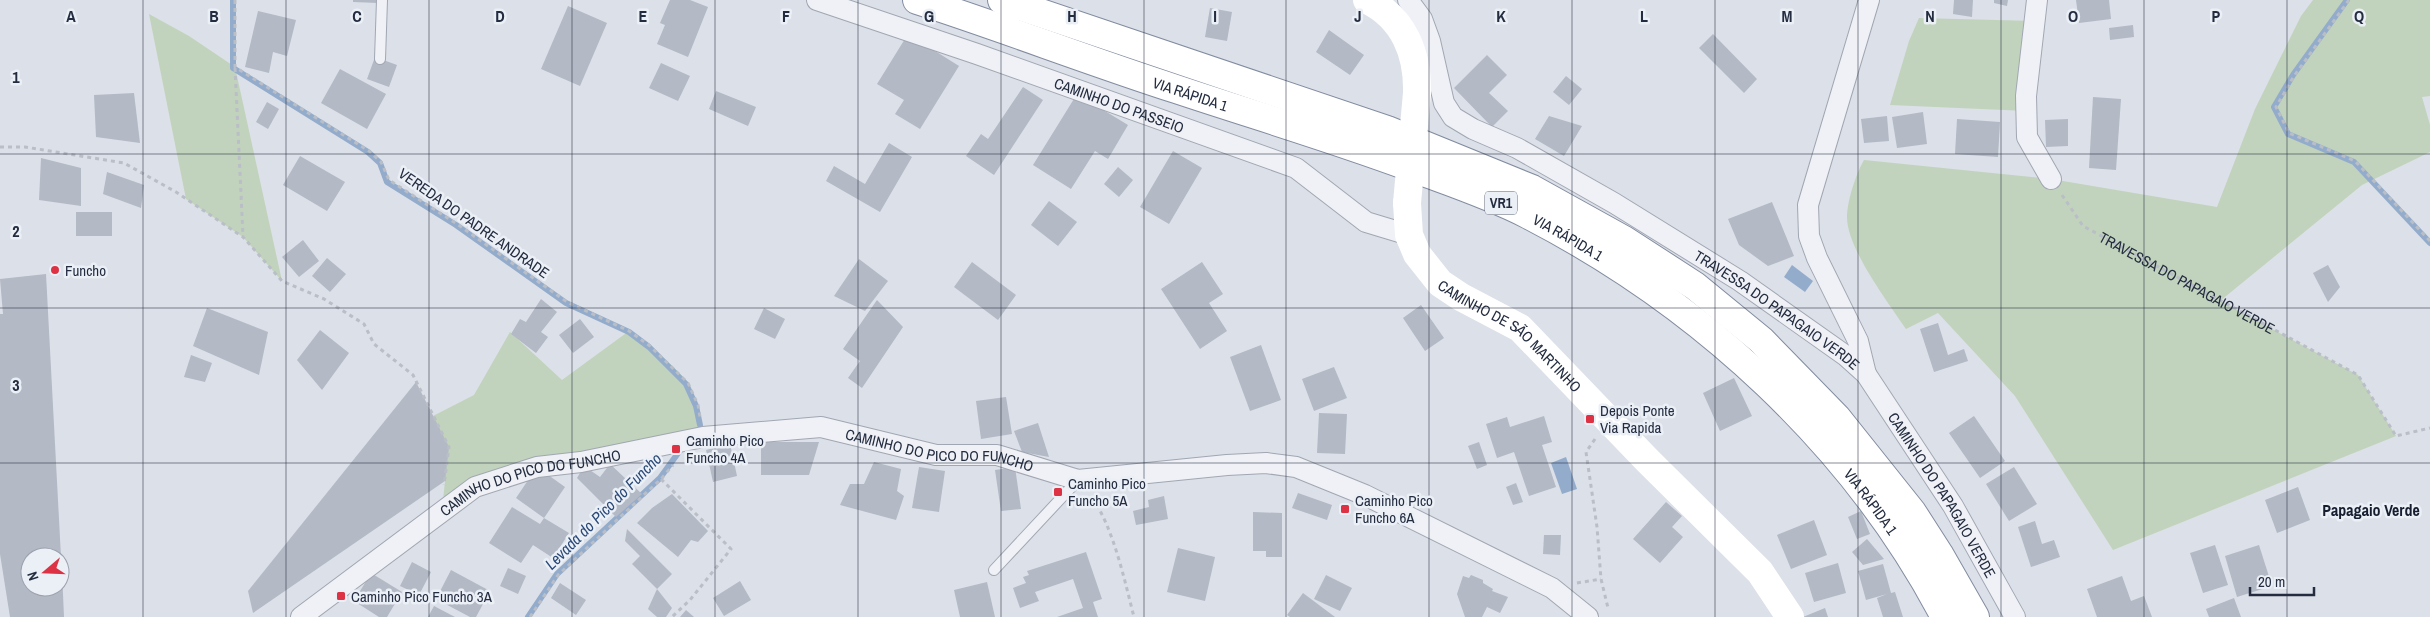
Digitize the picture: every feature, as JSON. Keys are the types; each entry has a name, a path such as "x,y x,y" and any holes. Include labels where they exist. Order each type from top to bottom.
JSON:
{"main road":[{"name":"VIA RÁPIDA 1","path":"917,0 1157,83 1384,156 1526,213 1614,264 1680,310 1739,357 1813,431 1888,524 1946,617"},
{"name":"VIA RÁPIDA 1","path":"1002,0 1387,130 1532,189 1624,240 1695,286 1761,340 1837,418 1912,512 1939,554 1975,617"},
{"name":"CAMINHO DE SÃO MARTINHO","path":"1367,0 1385,10 1407,38 1417,73 1417,93 1406,203 1409,235 1417,254 1440,283 1461,297 1520,328 1608,420 1760,572 1790,617"}],"street":[{"name":"CAMINHO DO PASSEIO","path":"817,0 976,54 1296,168 1366,222 1409,235"},
{"name":"TRAVESSA DO PAPAGAIO VERDE","path":"1408,0 1424,26 1430,41 1444,104 1453,117 1473,129 1517,148 1614,203 1740,281 1846,356 1866,374"},
{"name":"TRAVESSA DO PAPAGAIO VERDE","path":"1866,374 1858,340 1817,258 1809,236 1808,205 1869,0"},
{"path":"2037,0 2026,96 2027,137 2051,179"},
{"name":"CAMINHO DO PAPAGAIO VERDE","path":"1866,374 1953,506 2015,617"},
{"name":"CAMINHO DO PICO DO FUNCHO","path":"301,617 475,487 537,467 581,462 703,437 821,427 936,454 997,455 1078,480 1227,465 1266,463 1296,467 1365,495 1552,588 1588,617"}],"lane":[{"path":"380,59 382,0"},
{"path":"994,570 1078,480"}],"path":[{"path":"235,0 235,67 243,237"},
{"path":"2349,0 2294,76 2276,107 2289,133 2356,161 2430,241"},
{"name":"VEREDA DO PADRE ANDRADE","path":"235,67 369,151 382,162 389,180 456,224 567,302 629,331 650,346 688,383 698,405 703,437"},
{"path":"0,147 25,147 124,163 176,192 243,237 282,281 324,299 364,324 374,344 413,375 449,447 442,510"},
{"name":"TRAVESSA DO PAPAGAIO VERDE","path":"2051,179 2083,226 2358,375 2396,436 2430,428"},
{"path":"1608,420 1586,452 1597,527 1601,578 1610,617"},
{"path":"530,617 558,575 661,479 676,461"},
{"path":"661,479 731,549 690,600 672,617"},
{"path":"1078,480 1102,512 1134,617"}],"green space":[{"path":"2313,0 2430,0 2430,96 2422,97 2430,125 2430,152 2362,185 2220,301 2358,375 2396,436 2113,550 2015,396 1938,313 1906,329 1861,260 1849,231 1847,211 1855,180 1864,160 2051,179 2217,207 2255,109 2301,16"},
{"path":"149,14 189,36 235,67 282,281 243,237 186,199"},
{"path":"1919,18 2035,21 2027,111 1890,105 1909,41"},
{"path":"629,331 669,363 688,384 700,417 703,437 537,467 442,510 445,481 433,416 474,395 510,332 562,380"}],"water":[{"path":"1792,265 1813,281 1805,292 1784,277"},
{"path":"1566,457 1577,489 1562,494 1551,463"}],"building":[{"path":"353,0 378,0 378,3 353,2"},
{"path":"670,0 690,0 708,7 688,57 657,44 665,25 660,23"},
{"path":"1954,0 1973,0 1972,17 1953,14"},
{"path":"1994,0 2008,0 2007,6 1994,3"},
{"path":"2076,0 2109,0 2111,19 2079,23"},
{"path":"568,6 607,23 580,86 541,69"},
{"path":"1210,8 1232,12 1227,41 1205,37"},
{"path":"258,11 296,20 287,56 273,52 269,73 245,67"},
{"path":"2133,25 2134,37 2110,40 2109,28"},
{"path":"1329,30 1364,55 1350,75 1316,52"},
{"path":"908,34 959,66 920,129 895,114 904,100 877,84"},
{"path":"1713,34 1757,79 1744,93 1699,48"},
{"path":"1487,55 1507,75 1489,93 1508,111 1492,127 1454,88"},
{"path":"375,57 397,65 389,87 367,79"},
{"path":"661,63 690,76 678,101 649,88"},
{"path":"340,69 386,94 367,129 321,103"},
{"path":"1566,76 1582,89 1569,105 1553,92"},
{"path":"1023,87 1043,100 994,175 966,156 981,134 988,139"},
{"path":"716,91 756,107 748,126 709,109"},
{"path":"134,93 140,143 96,137 94,95"},
{"path":"1077,94 1128,125 1108,159 1095,151 1071,189 1033,165"},
{"path":"2093,97 2121,99 2116,170 2089,168"},
{"path":"267,102 279,109 268,129 256,122"},
{"path":"1923,112 1927,144 1897,148 1892,117"},
{"path":"1549,116 1582,126 1564,156 1535,139"},
{"path":"1887,116 1889,141 1864,143 1861,119"},
{"path":"1957,119 2000,122 1998,157 1955,154"},
{"path":"2068,119 2068,146 2046,147 2045,120"},
{"path":"889,143 912,157 880,212 826,181 834,166 865,184"},
{"path":"1173,151 1202,168 1169,224 1140,207"},
{"path":"300,156 345,182 327,211 283,185"},
{"path":"41,158 81,168 81,206 39,200"},
{"path":"1118,167 1133,180 1119,197 1104,184"},
{"path":"107,172 144,185 141,208 103,194"},
{"path":"1049,201 1077,222 1058,246 1031,225"},
{"path":"1772,202 1794,256 1768,266 1739,245 1728,219"},
{"path":"76,212 112,212 112,236 76,236"},
{"path":"303,240 319,261 299,277 282,257"},
{"path":"327,258 346,274 330,292 312,276"},
{"path":"859,259 888,281 865,311 834,296"},
{"path":"972,262 1016,295 998,320 954,287"},
{"path":"1202,262 1223,294 1209,303 1227,331 1200,349 1161,289"},
{"path":"2328,265 2340,287 2328,302 2313,273"},
{"path":"46,274 60,547 20,547 20,597 63,597 64,617 10,617 0,554 0,314 3,314 0,279"},
{"path":"541,299 557,312 541,332 548,337 536,353 511,334 520,319 526,322"},
{"path":"877,300 903,327 862,388 848,378 860,361 843,349"},
{"path":"1421,305 1444,338 1425,351 1403,318"},
{"path":"207,308 268,332 259,375 193,346"},
{"path":"764,308 785,319 775,339 754,329"},
{"path":"580,319 594,337 573,353 559,335"},
{"path":"1938,323 1948,355 1964,349 1968,361 1934,372 1920,329"},
{"path":"320,330 349,353 322,390 297,360"},
{"path":"1261,345 1281,400 1250,411 1230,357"},
{"path":"191,355 212,363 205,382 184,377"},
{"path":"1334,367 1347,398 1314,411 1302,379"},
{"path":"1734,378 1752,416 1720,431 1703,393"},
{"path":"416,382 449,447 445,481 253,613 248,591"},
{"path":"1006,397 1012,434 981,439 976,401"},
{"path":"1319,413 1347,414 1345,454 1317,453"},
{"path":"1544,416 1552,442 1542,445 1556,487 1529,496 1514,452 1497,458 1486,424 1507,417 1510,427"},
{"path":"1974,416 2005,461 1980,478 1949,433"},
{"path":"1038,423 1049,457 1022,452 1014,431"},
{"path":"761,442 819,442 809,475 761,475"},
{"path":"1479,442 1487,465 1477,469 1468,446"},
{"path":"730,444 737,476 713,482 706,450"},
{"path":"874,462 901,469 897,491 904,496 896,520 840,505 850,484 864,484"},
{"path":"610,464 642,494 616,517 577,478 584,466 600,477"},
{"path":"537,467 565,487 544,518 516,498"},
{"path":"919,467 945,471 939,512 912,508"},
{"path":"1015,467 1021,509 1001,511 995,470"},
{"path":"2014,467 2037,504 2009,521 1986,484"},
{"path":"1516,483 1523,502 1513,505 1506,487"},
{"path":"2298,487 2310,520 2277,533 2265,500"},
{"path":"1298,493 1332,505 1327,520 1292,508"},
{"path":"672,494 708,531 698,542 691,540 678,557 637,523 652,508"},
{"path":"1164,496 1168,519 1136,525 1133,511 1149,507 1148,500"},
{"path":"1666,502 1682,516 1672,527 1683,537 1660,563 1633,539"},
{"path":"512,507 540,524 544,518 569,533 553,558 533,545 521,563 489,543"},
{"path":"1861,511 1870,534 1857,539 1848,517"},
{"path":"1253,512 1282,513 1282,557 1266,557 1266,551 1253,551"},
{"path":"1814,520 1827,555 1791,569 1777,535"},
{"path":"2035,521 2042,544 2054,540 2060,557 2031,567 2018,527"},
{"path":"627,529 672,574 657,589 632,564 640,556 625,541"},
{"path":"1544,535 1561,535 1560,555 1543,554"},
{"path":"1867,539 1884,559 1863,565 1852,552"},
{"path":"2215,545 2228,585 2203,593 2190,553"},
{"path":"2259,545 2272,586 2237,597 2225,556"},
{"path":"1178,548 1215,557 1205,601 1167,592"},
{"path":"1086,552 1102,599 1093,602 1098,617 1057,617 1083,608 1073,579 1035,592 1039,601 1020,608 1013,588 1026,583 1023,577 1029,575 1027,571"},
{"path":"412,562 431,572 419,595 400,586"},
{"path":"1838,563 1846,593 1814,602 1805,573"},
{"path":"1883,564 1891,593 1895,592 1903,617 1883,617 1877,598 1887,594 1866,600 1858,571"},
{"path":"508,568 526,576 518,594 500,586"},
{"path":"451,570 490,591 476,617 470,617 436,599"},
{"path":"371,573 402,592 387,617 379,617 354,601"},
{"path":"1326,575 1352,588 1340,611 1314,599"},
{"path":"1471,575 1483,580 1483,583 1493,589 1492,591 1508,597 1500,613 1487,607 1482,617 1465,617 1457,594 1463,576 1469,578"},
{"path":"2122,576 2131,601 2144,596 2152,617 2097,617 2087,589"},
{"path":"740,581 751,600 724,616 713,598"},
{"path":"987,582 995,617 960,617 954,590"},
{"path":"560,583 586,600 576,615 551,598"},
{"path":"657,589 672,608 666,617 657,617 648,609"},
{"path":"1303,593 1335,617 1290,617 1287,615"},
{"path":"2234,598 2241,617 2209,617 2206,609"},
{"path":"434,606 455,617 428,617"},
{"path":"1825,608 1828,617 1803,617"},
{"path":"686,610 694,617 680,617"}],"waterway":[{"path":"233,0 233,68 368,152 380,163 387,182 456,225 566,303 629,332 649,347 686,384 696,406 700,425"},
{"path":"2347,0 2293,75 2274,107 2288,134 2354,162 2430,243"},
{"name":"Levada do Pico do Funcho","path":"528,617 557,574 660,478 681,449"}],"place":[{"name":"Funcho","path":"55,270"},
{"name":"Depois Ponte Via Rapida","path":"1590,419"},
{"name":"Caminho Pico Funcho 4A","path":"676,449"},
{"name":"Caminho Pico Funcho 5A","path":"1058,492"},
{"name":"Caminho Pico Funcho 6A","path":"1345,509"},
{"name":"Caminho Pico Funcho 3A","path":"341,596"}],"district":[{"name":"Papagaio Verde","path":"2371,510"}]}
